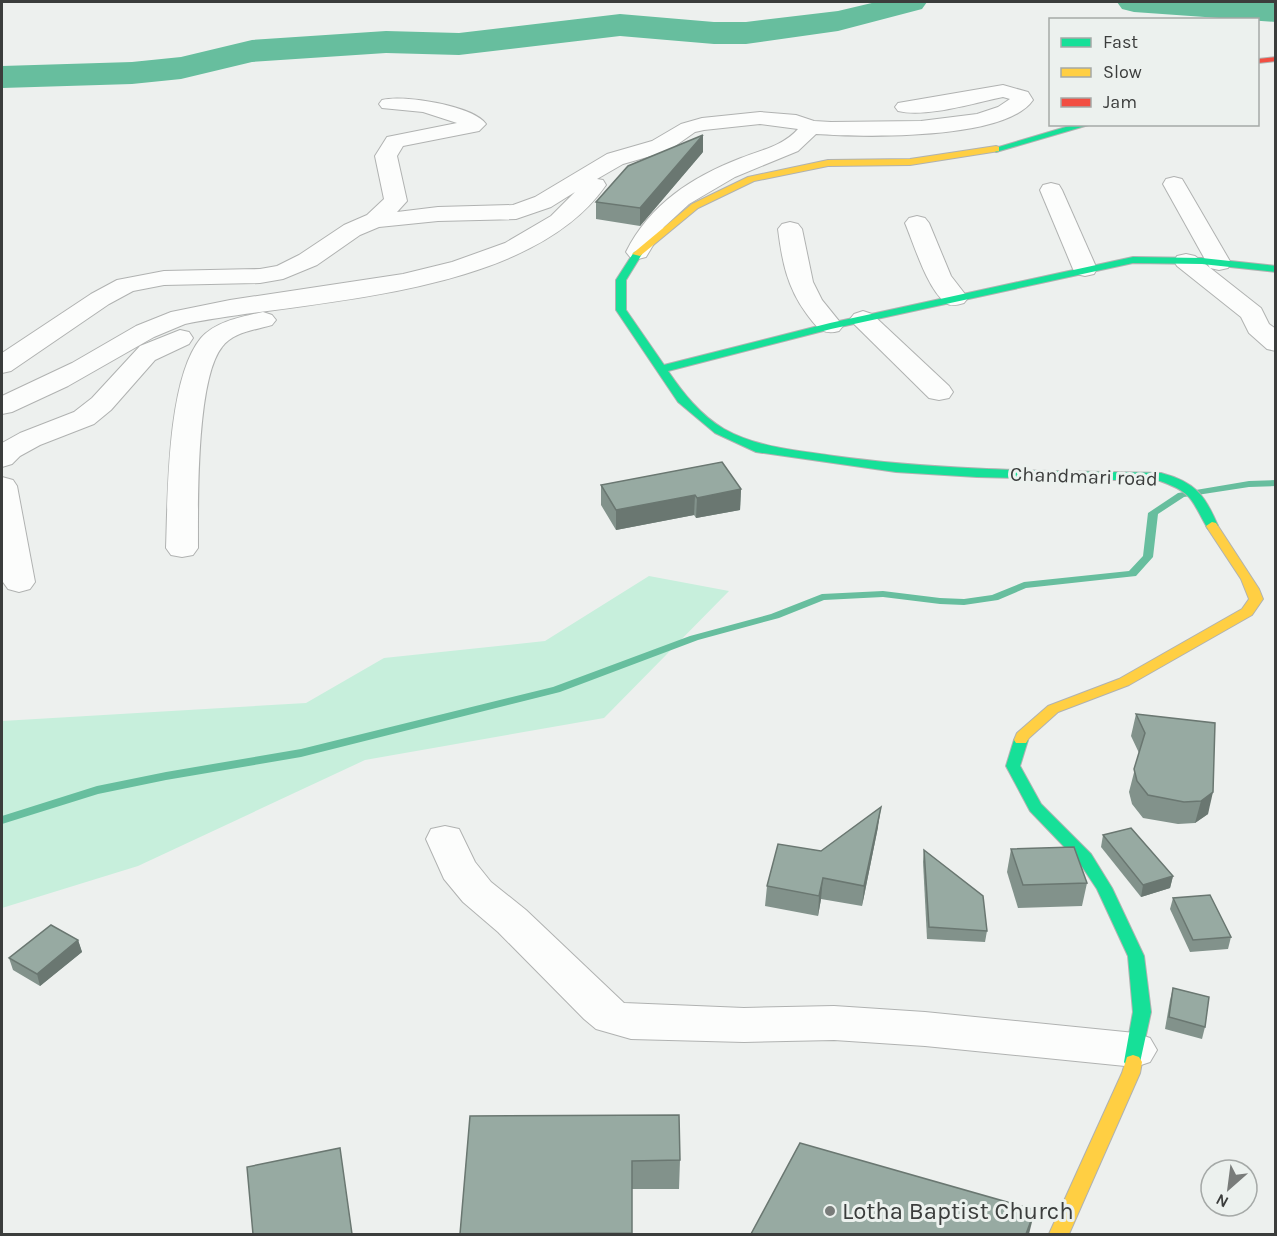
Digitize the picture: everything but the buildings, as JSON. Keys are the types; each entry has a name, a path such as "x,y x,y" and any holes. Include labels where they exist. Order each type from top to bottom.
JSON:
{"main road":[{"path":"1259,61 1275,59"},
{"name":"Chandmari road","path":"1059,1234 1131,1073 1142,1012 1136,956 1104,888 1085,858 1035,807 1012,766 1022,736 1053,708 1124,682 1247,612 1256,599 1255,592 1242,568 1223,547 1198,498 1187,486 1161,477 989,473 896,468 760,449 719,431 682,400 621,310 621,280 638,252 694,206 751,179 828,163 910,162 985,152 1081,126"},
{"path":"661,369 830,326 1133,260 1219,263 1275,269"}],"street":[{"path":"2,365 100,299 126,285 164,278 260,276 283,272 308,260 352,230 377,219 397,221 438,214 516,212 543,202 615,159 660,146 688,128 721,121 776,119 796,121 810,127 866,130 930,127 989,116 1008,110 1023,100 1021,96 1003,91 935,104 905,107"},
{"path":"377,219 377,216 396,201 386,156 395,142 472,127 476,124 434,107 389,104"},
{"path":"638,252 643,238 654,223 679,199 742,165 787,147 804,136 810,127"},
{"path":"2,458 10,448 27,439 67,427 86,417 102,404 148,353 187,335 398,297 446,283 543,232 589,193 609,164"},
{"path":"1174,184 1219,263"},
{"path":"1051,190 1084,269"},
{"path":"917,224 939,277 956,298"},
{"path":"790,229 794,266 803,291 830,326"},
{"path":"2,406 72,374 138,334 180,317 432,276 463,268 505,251"},
{"path":"1186,261 1252,313 1258,328 1275,343"},
{"path":"863,319 939,392"},
{"path":"182,548 185,450 200,359 210,344 223,332 240,324"},
{"path":"2,486 19,582"},
{"path":"446,838 458,869 477,892 512,921 599,1008 611,1017 631,1022 744,1025 834,1023 1135,1050"}],"green space":[{"path":"649,576 729,591 604,718 365,760 138,866 2,908 2,721 306,703 384,658 545,641"}],"waterway":[{"path":"2,77 132,73 181,68 252,51 386,42 459,44 620,25 714,33 746,33 838,21 910,2"},
{"path":"1134,2 1276,12"},
{"path":"2,820 97,790 301,753 556,690 694,638 775,616 822,597 883,594 964,602 994,598 1024,585 1132,574 1148,557 1153,513 1181,495 1249,484 1276,483"}],"traffic: fast":[{"path":"996,149 1081,126"},
{"path":"637,254 621,280 621,310 682,400 719,431 760,449 896,468 977,473 1161,477 1194,493 1212,526"},
{"path":"661,369 830,326 1133,260 1202,261 1276,269"},
{"path":"1021,740 1013,766 1035,807 1085,858 1104,888 1136,956 1142,1012 1133,1062"}],"traffic: slow":[{"path":"637,254 695,206 751,179 828,163 910,162 996,149"},
{"path":"1021,740 1022,736 1053,709 1124,682 1247,612 1256,599 1252,589 1212,526"},
{"path":"1059,1234 1131,1073 1133,1062"}],"traffic: jam":[{"path":"1259,61 1276,59"}],"place":[{"name":"Lotha Baptist Church","path":"830,1211"}]}
